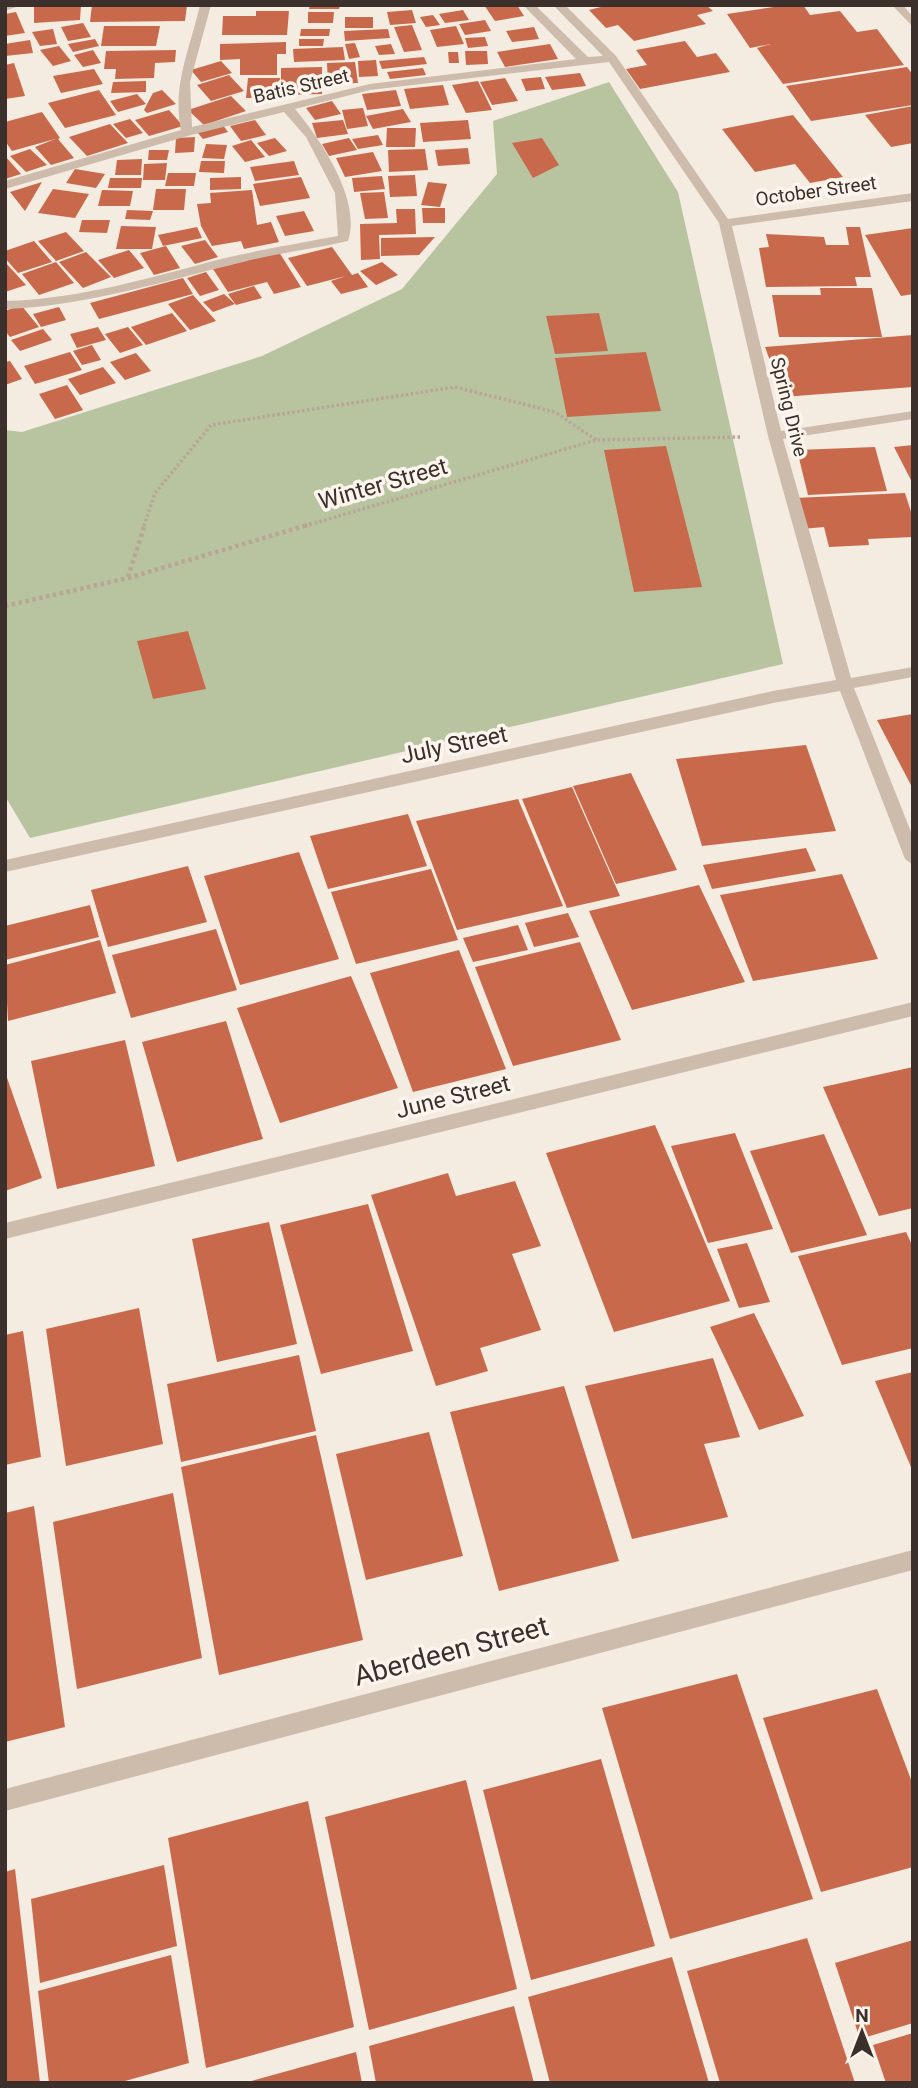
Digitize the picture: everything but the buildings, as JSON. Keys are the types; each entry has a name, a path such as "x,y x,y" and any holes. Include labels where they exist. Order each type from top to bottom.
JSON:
{"street":[{"path":"5,8 16,5"},
{"path":"187,132 181,107 181,89 200,35 206,5"},
{"path":"528,5 586,62"},
{"name":"Spring Drive","path":"558,5 612,58 725,223 775,436 845,684 913,859"},
{"path":"897,5 913,24"},
{"name":"Batis Street","path":"5,186 187,132 370,87 612,58"},
{"path":"5,305 37,305 136,286 253,256 344,238 341,193 311,136 286,106"},
{"name":"October Street","path":"725,223 913,197"},
{"path":"775,436 913,415"},
{"name":"July Street","path":"5,866 845,684 913,672"},
{"name":"June Street","path":"5,1231 913,1009"},
{"name":"Aberdeen Street","path":"5,1800 913,1560"}],"path":[{"path":"128,578 155,493 211,425 455,387 555,412 596,440"},
{"name":"Winter Street","path":"5,606 128,578 596,440 775,436"}],"green space":[{"path":"609,82 678,192 783,664 30,838 5,796 5,430 22,432 262,356 402,289 497,174 493,121"}]}
